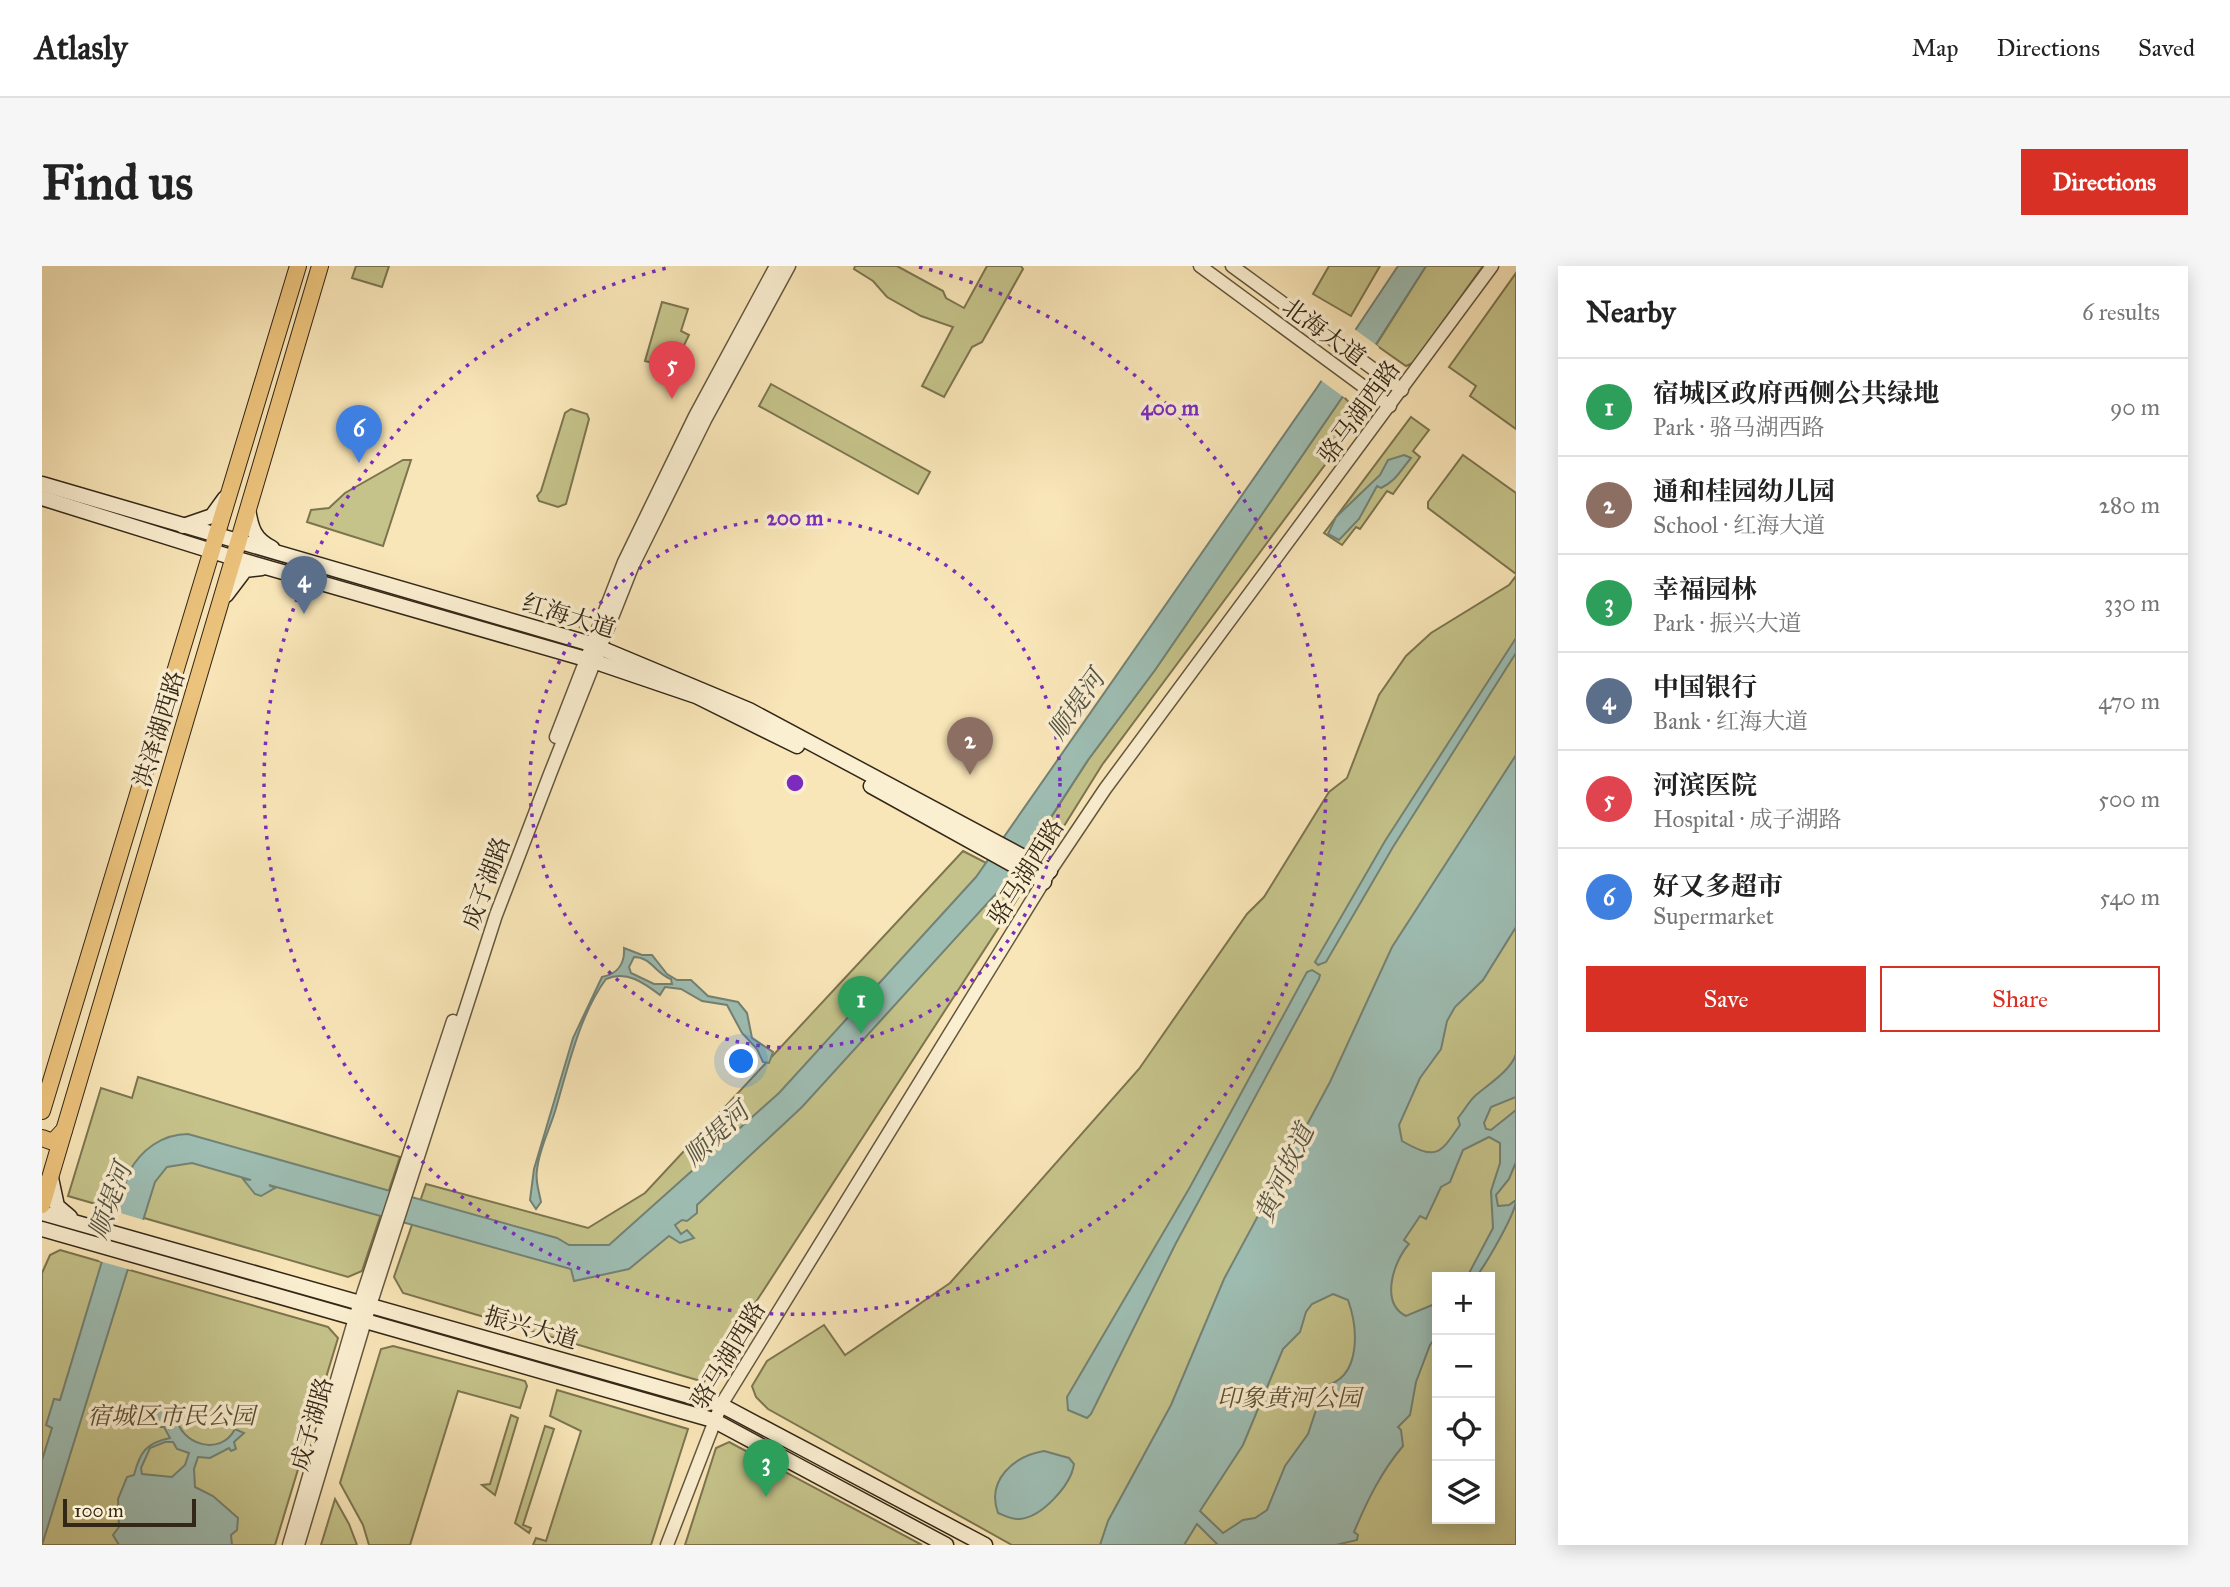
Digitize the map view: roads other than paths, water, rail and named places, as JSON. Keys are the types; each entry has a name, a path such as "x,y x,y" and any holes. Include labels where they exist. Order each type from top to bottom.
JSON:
{"main road":[{"name":"洪泽湖西路","path":"42,1111 298,266"},
{"name":"洪泽湖西路","path":"42,1205 320,266"},
{"path":"183,526 212,516 235,477 246,481 258,477"},
{"name":"红海大道","path":"42,484 183,526 215,544"},
{"name":"红海大道","path":"42,498 184,542 215,544 295,559 593,653 695,696 823,759 1047,876"},
{"path":"248,509 250,525 258,539 295,559"},
{"path":"184,542 193,549 200,564 201,590"},
{"name":"红海大道","path":"236,550 269,568 593,653"},
{"path":"194,612 208,610 218,613 234,581 245,570 269,568"},
{"path":"42,1138 54,1142 65,1128"},
{"path":"51,1176 51,1191 57,1206 82,1224 83,1241"},
{"name":"振兴大道","path":"42,1213 721,1405 985,1545"},
{"name":"振兴大道","path":"42,1229 713,1420 946,1545"},
{"path":"42,1244 64,1235"}],"street":[{"name":"成子湖路","path":"593,653 624,562 695,416 776,266"},
{"name":"成子湖路","path":"289,1545 489,912 593,653 632,567 705,420 789,266"},
{"name":"北海大道","path":"1200,266 1390,406"},
{"name":"北海大道","path":"1233,266 1402,390"},
{"name":"骆马湖西路","path":"667,1545 721,1405 1047,876 1105,789 1492,266"},
{"name":"成子湖路","path":"298,1545 360,1320"}],"water":[{"path":"1398,266 1426,266 1341,399 1155,670 1088,760 1014,874 802,1107 697,1205 697,1213 687,1221 682,1220 675,1225 681,1234 687,1230 694,1238 680,1243 669,1236 629,1269 574,1281 571,1269 269,1185 275,1188 261,1196 255,1194 243,1179 251,1180 192,1163 167,1167 155,1182 42,1545 42,1460 52,1428 46,1425 54,1399 60,1400 129,1172 146,1150 161,1140 188,1134 557,1238 569,1245 609,1245 779,1093 976,877 1316,389"},
{"path":"1404,455 1411,458 1390,482 1381,488 1377,486 1359,519 1339,540 1328,534 1336,517 1380,475 1388,460"},
{"path":"1516,638 1516,653 1393,847 1326,962 1318,965 1315,962 1385,841"},
{"name":"黄河故道","path":"1516,755 1516,927 1483,980 1455,1007 1447,1021 1441,1049 1420,1078 1399,1125 1402,1141 1423,1151 1437,1151 1442,1148 1460,1125 1458,1118 1471,1100 1505,1071 1516,1054 1516,1097 1491,1107 1484,1123 1486,1129 1491,1130 1516,1110 1516,1162 1509,1179 1496,1195 1498,1206 1509,1205 1516,1200 1515,1207 1479,1272 1470,1272 1493,1228 1491,1191 1500,1163 1500,1143 1489,1137 1463,1150 1450,1182 1441,1187 1426,1219 1420,1216 1404,1240 1409,1244 1394,1271 1391,1292 1393,1302 1406,1316 1432,1305 1432,1342 1416,1382 1410,1415 1398,1427 1401,1430 1403,1446 1369,1498 1354,1532 1358,1535 1357,1540 1336,1545 1218,1545 1197,1524 1184,1545 1100,1545 1108,1521 1171,1405 1224,1279 1330,1082 1392,947","holes":["1333,1294 1348,1300 1355,1337 1351,1363 1336,1381 1324,1386 1308,1434 1285,1466 1267,1510 1255,1518 1243,1520 1223,1533 1200,1511 1243,1445 1283,1349 1300,1332 1306,1312 1312,1304"]},
{"path":"624,948 642,955 652,955 667,974 677,980 691,980 708,996 738,1002 747,1013 752,1038 773,1052 769,1063 763,1062 757,1049 742,1033 727,1005 702,1001 681,989 665,987 660,995 628,977 606,979 582,1024 542,1147 537,1174 541,1202 536,1209 530,1200 534,1169 573,1038 602,977 616,970 622,963","holes":["634,957 640,958 671,979 672,984 654,984 631,973 629,967"]},
{"path":"1312,970 1320,975 1319,979 1176,1243 1091,1414 1087,1418 1068,1410 1067,1397 1190,1187 1307,972"},
{"path":"150,1406 167,1410 163,1423 169,1425 169,1430 176,1416 185,1434 202,1444 220,1443 229,1438 235,1429 244,1433 234,1442 236,1449 231,1451 229,1448 210,1458 198,1457 194,1469 195,1487 213,1496 238,1518 237,1530 231,1535 232,1545 119,1545 113,1535 119,1527 118,1499 127,1477 134,1475 145,1450 170,1438 164,1427 145,1427","holes":["173,1442 177,1449 189,1453 185,1465 172,1477 142,1474 141,1468 150,1448"]},
{"path":"1044,1451 1069,1458 1074,1464 1061,1490 1046,1506 1029,1517 1014,1519 998,1513 996,1490 1005,1471 1022,1458"}],"place":[{"name":"河滨医院","path":"672,399"},
{"name":"好又多超市","path":"359,463"},
{"name":"中国银行","path":"304,614"},
{"name":"通和桂园幼儿园","path":"970,775"},
{"name":"宿城区政府西侧公共绿地","path":"861,1034"},
{"name":"幸福园林","path":"766,1497"}],"water label":[{"name":"顺堤河","path":"1076,705"},
{"name":"顺堤河","path":"716,1134"},
{"name":"顺堤河","path":"110,1201"}],"park label":[{"name":"印象黄河公园","path":"1289,1398"},
{"name":"宿城区市民公园","path":"171,1416"}]}
